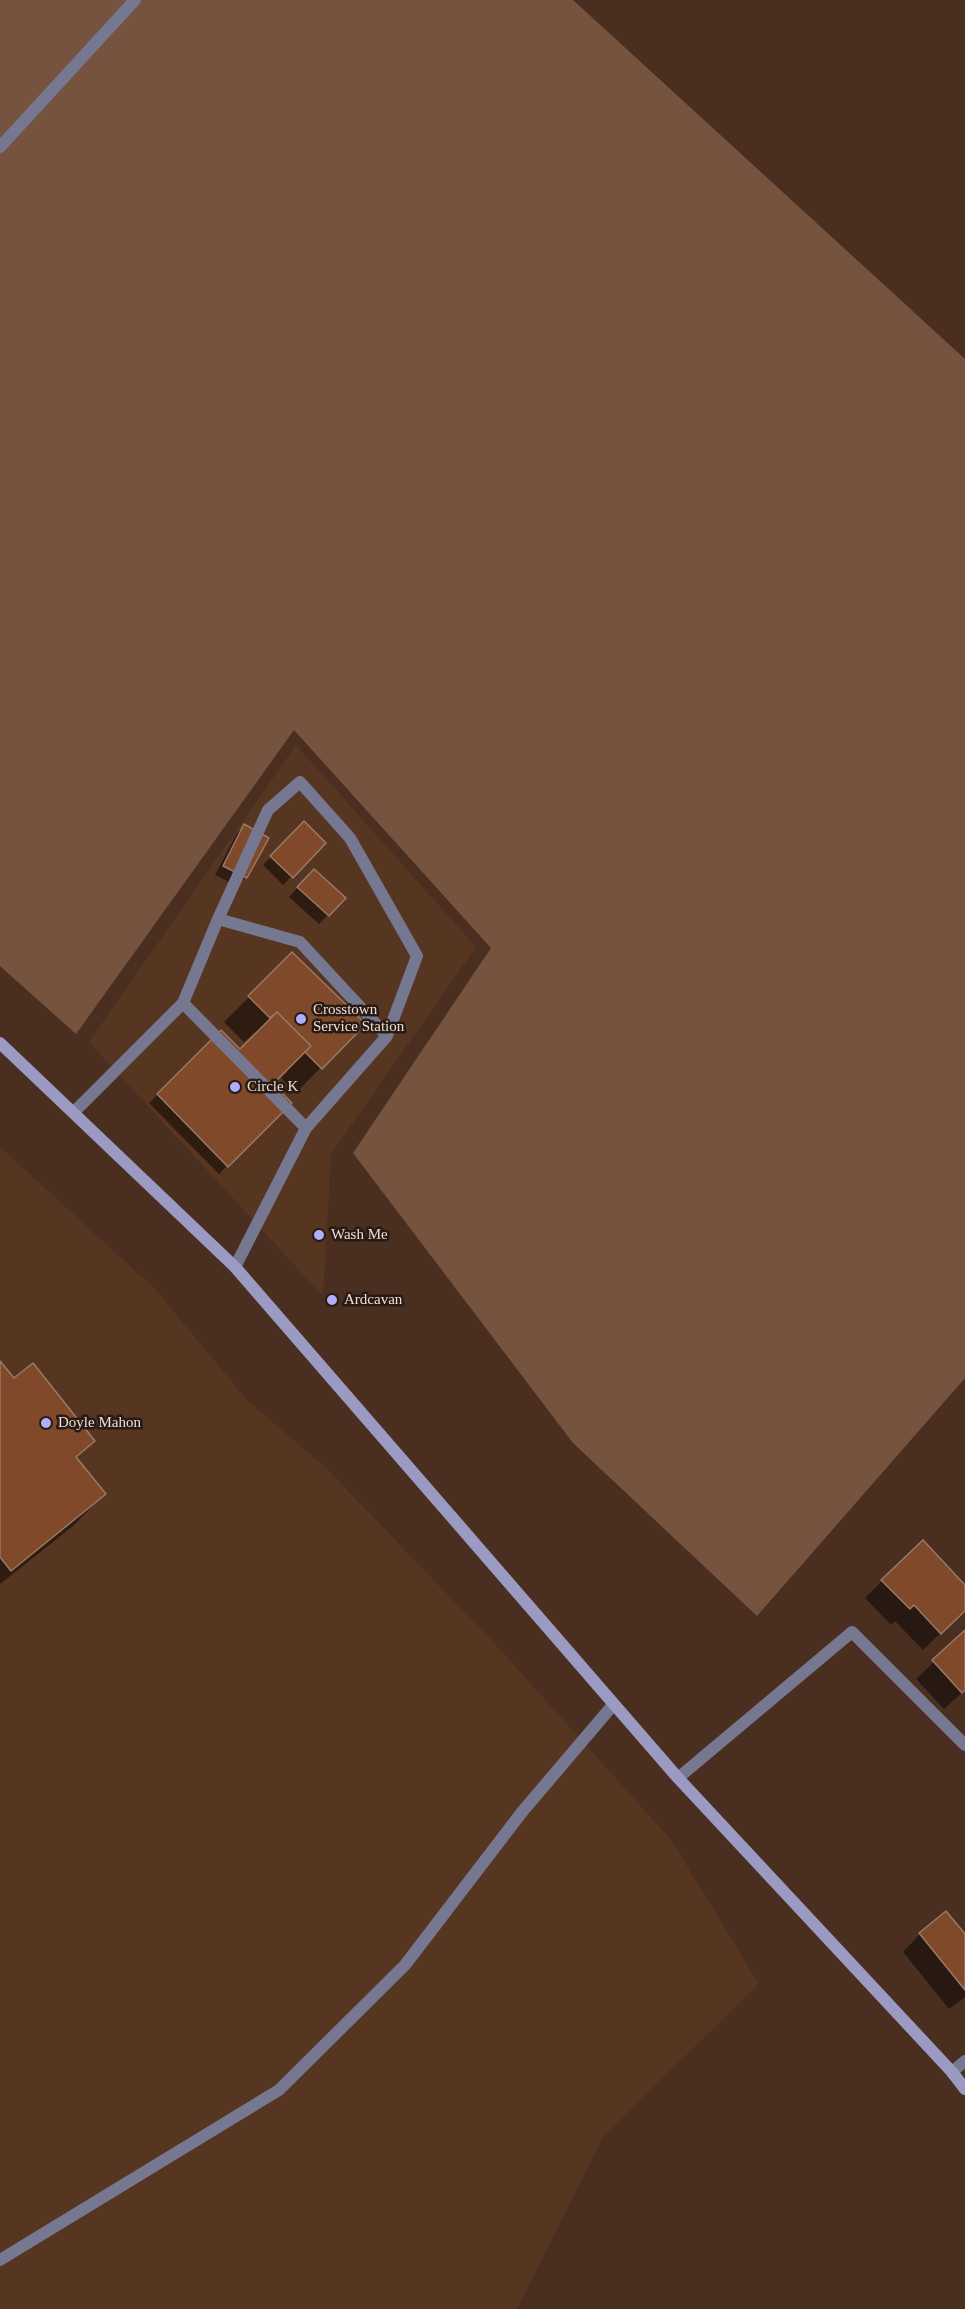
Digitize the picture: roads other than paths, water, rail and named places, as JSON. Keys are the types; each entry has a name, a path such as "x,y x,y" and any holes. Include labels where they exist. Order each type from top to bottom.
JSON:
{"main road":[{"path":"0,1043 235,1267 678,1779 952,2072 965,2090"}],"street":[{"path":"0,147 135,0"},
{"path":"74,1112 183,1003 218,919 268,810 300,782 350,838 417,956 387,1036 306,1128 235,1267"},
{"path":"218,919 300,942 387,1036"},
{"path":"183,1003 306,1128"},
{"path":"678,1779 852,1632 965,1745"},
{"path":"0,2260 279,2090 405,1965 522,1812 613,1705"},
{"path":"952,2072 965,2061"}],"place":[{"name":"Crosstown Service Station","path":"301,1019"},
{"name":"Circle K","path":"235,1087"},
{"name":"Wash Me","path":"319,1235"},
{"name":"Ardcavan","path":"332,1300"},
{"name":"Doyle Mahon","path":"46,1423"}]}
